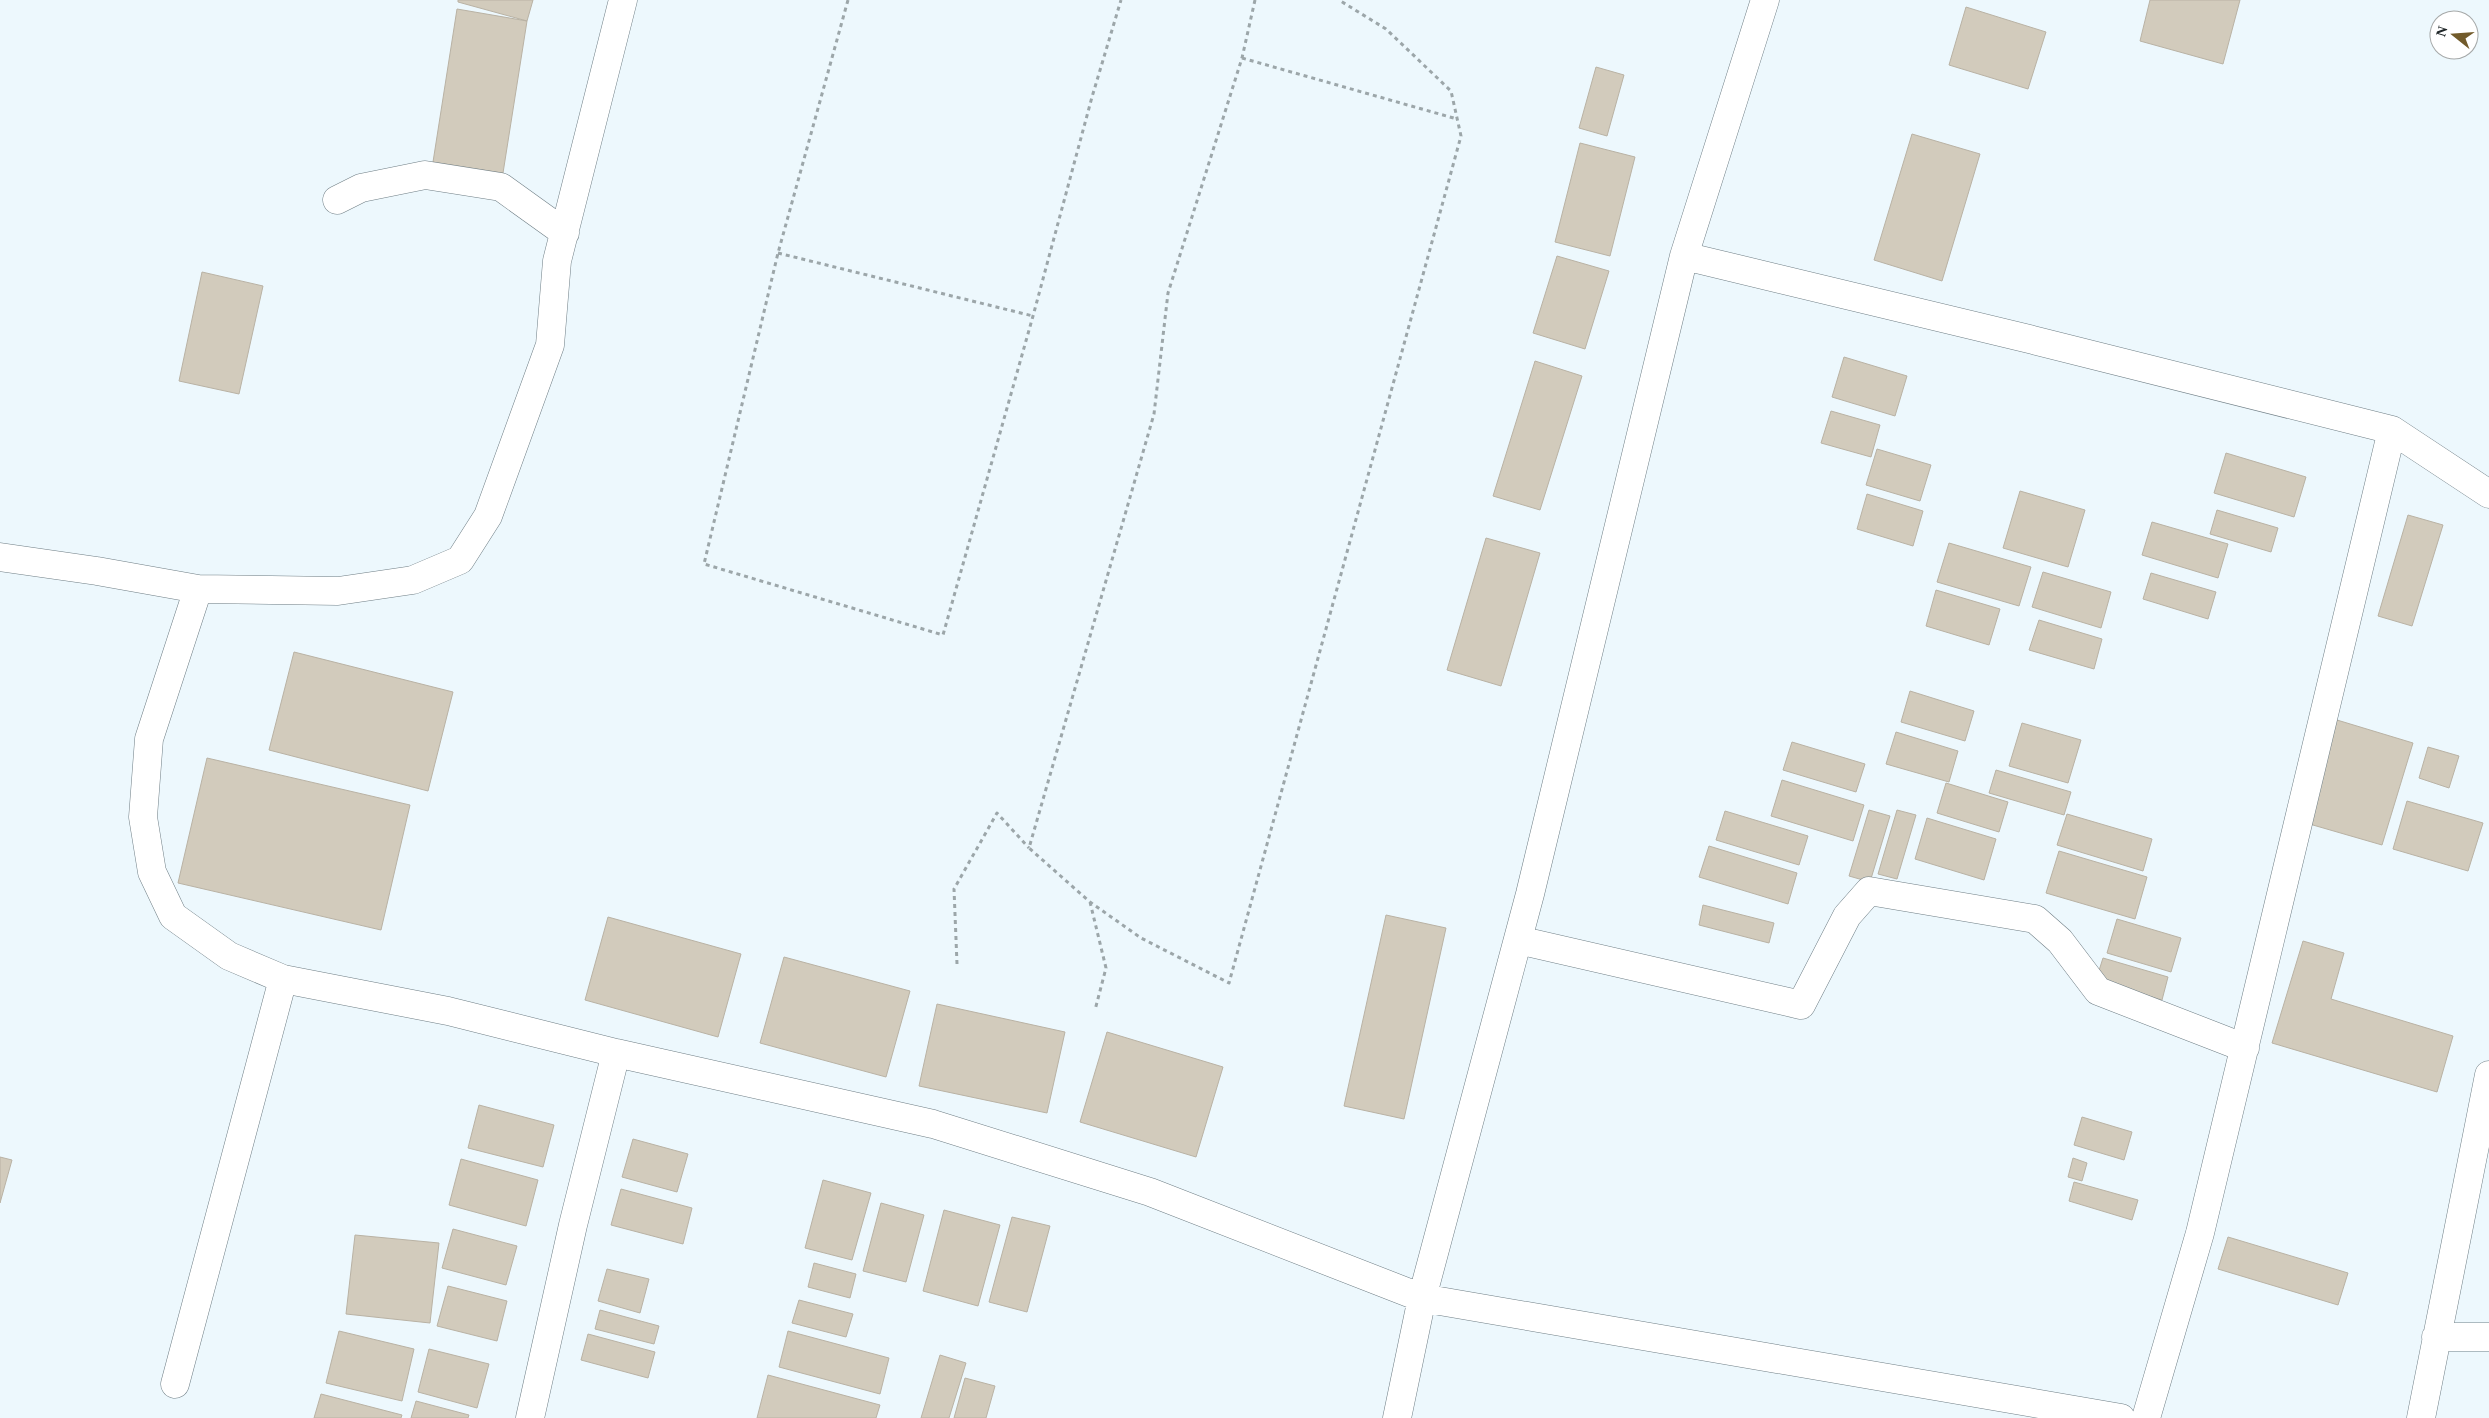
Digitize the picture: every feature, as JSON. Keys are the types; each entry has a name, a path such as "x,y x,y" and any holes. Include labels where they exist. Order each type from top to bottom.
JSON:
{"street":[{"path":"0,557 97,570 198,588 338,592 412,580 460,560 488,516 550,345 557,262 623,0"},
{"path":"1397,1418 1422,1298 1518,940 1684,256 1765,0"},
{"path":"337,200 361,188 425,175 501,188 565,233"},
{"path":"1684,256 2033,340 2392,430 2489,494"},
{"path":"2146,1418 2200,1233 2392,430"},
{"path":"198,588 149,739 143,817 152,872 173,916 229,956 283,979 448,1011 616,1052 933,1124 1150,1192 1422,1298 2121,1418"},
{"path":"1518,940 1801,1005 1847,916 1869,891 2035,919 2060,941 2098,990 2245,1048"},
{"path":"175,1384 283,979"},
{"path":"530,1418 573,1226 616,1052"},
{"path":"2420,1418 2436,1337 2478,1174 2489,1075"},
{"path":"2436,1337 2489,1337"}],"path":[{"path":"848,0 778,253 704,564 944,635 1092,97 1121,0"},
{"path":"1029,848 1154,414 1168,293 1242,58 1255,0"},
{"path":"958,964 954,889 997,813 1029,848 1090,902 1141,938 1229,983 1462,136 1451,91 1386,29 1339,0"},
{"path":"1242,58 1458,119"},
{"path":"778,253 1033,316"},
{"path":"1090,902 1106,968 1096,1010"}],"building":[{"path":"458,0 533,0 527,21 458,2"},
{"path":"2150,0 2240,0 2223,64 2140,41"},
{"path":"1966,7 2046,32 2028,89 1949,65"},
{"path":"457,9 527,21 503,173 433,162"},
{"path":"1596,67 1624,75 1607,136 1579,128"},
{"path":"1912,134 1980,154 1942,281 1874,260"},
{"path":"1580,143 1635,157 1610,256 1555,242"},
{"path":"1557,256 1609,271 1585,349 1533,333"},
{"path":"202,272 263,286 239,394 179,381"},
{"path":"1844,357 1907,376 1895,416 1832,397"},
{"path":"1535,361 1582,376 1540,510 1493,496"},
{"path":"1831,411 1880,425 1871,457 1821,443"},
{"path":"1877,449 1931,465 1920,501 1866,485"},
{"path":"2226,453 2306,477 2294,517 2214,493"},
{"path":"2020,491 2085,510 2068,567 2003,548"},
{"path":"1867,494 1923,511 1913,546 1857,529"},
{"path":"2217,510 2278,528 2271,552 2210,534"},
{"path":"2408,515 2443,525 2412,626 2378,616"},
{"path":"2152,522 2228,544 2218,578 2142,555"},
{"path":"1486,538 1540,553 1501,686 1447,670"},
{"path":"1949,543 2031,567 2019,606 1937,582"},
{"path":"2043,572 2111,592 2101,628 2032,607"},
{"path":"2151,573 2216,592 2208,619 2143,599"},
{"path":"1936,590 2000,609 1989,645 1926,626"},
{"path":"2039,620 2102,639 2094,669 2029,650"},
{"path":"294,652 453,692 428,791 269,750"},
{"path":"1910,691 1974,711 1965,741 1901,722"},
{"path":"2337,720 2413,743 2382,845 2306,823"},
{"path":"2022,723 2081,740 2068,783 2009,766"},
{"path":"1896,732 1958,751 1949,782 1886,764"},
{"path":"1792,742 1865,764 1856,792 1783,770"},
{"path":"2428,747 2459,756 2449,788 2419,778"},
{"path":"207,758 410,805 381,930 178,883"},
{"path":"1996,770 2071,792 2064,815 1989,793"},
{"path":"1782,780 1864,805 1853,841 1771,816"},
{"path":"1946,783 2008,802 1999,832 1937,813"},
{"path":"2407,801 2483,823 2468,871 2393,849"},
{"path":"1869,810 1890,816 1870,882 1849,876"},
{"path":"1897,810 1916,815 1897,879 1878,874"},
{"path":"1725,811 1808,836 1799,865 1716,840"},
{"path":"2067,814 2152,839 2143,871 2057,845"},
{"path":"1927,818 1996,839 1984,880 1915,859"},
{"path":"1709,846 1797,873 1788,904 1699,877"},
{"path":"2059,851 2147,877 2135,919 2046,893"},
{"path":"1703,905 1774,923 1769,943 1699,925"},
{"path":"1386,915 1446,928 1404,1119 1344,1106"},
{"path":"608,917 741,954 718,1037 585,1000"},
{"path":"2117,919 2181,938 2171,972 2107,953"},
{"path":"2303,941 2344,953 2331,999 2453,1036 2437,1092 2272,1043"},
{"path":"784,957 910,991 886,1077 760,1043"},
{"path":"2103,958 2168,977 2162,1000 2096,980"},
{"path":"937,1004 1065,1032 1047,1113 919,1086"},
{"path":"1107,1032 1223,1067 1196,1157 1080,1122"},
{"path":"479,1105 554,1125 543,1167 468,1148"},
{"path":"2082,1117 2132,1132 2124,1160 2074,1145"},
{"path":"633,1139 688,1154 677,1192 622,1177"},
{"path":"0,1157 12,1160 0,1203"},
{"path":"2073,1158 2087,1163 2082,1181 2068,1177"},
{"path":"461,1159 538,1180 526,1226 449,1205"},
{"path":"823,1180 871,1193 852,1260 805,1248"},
{"path":"2074,1182 2138,1200 2132,1220 2069,1201"},
{"path":"621,1189 692,1208 683,1244 611,1225"},
{"path":"881,1203 924,1215 906,1282 863,1271"},
{"path":"944,1210 1000,1225 978,1306 923,1291"},
{"path":"1012,1217 1050,1226 1027,1312 989,1302"},
{"path":"453,1229 517,1246 506,1285 442,1268"},
{"path":"355,1235 439,1243 430,1323 346,1314"},
{"path":"2228,1237 2348,1273 2338,1305 2218,1269"},
{"path":"814,1263 856,1274 850,1298 808,1287"},
{"path":"607,1269 649,1279 640,1313 598,1301"},
{"path":"448,1286 507,1301 497,1341 437,1326"},
{"path":"799,1300 853,1314 846,1337 792,1323"},
{"path":"600,1310 659,1326 654,1344 595,1329"},
{"path":"339,1331 414,1349 402,1401 326,1383"},
{"path":"788,1331 889,1358 880,1394 779,1367"},
{"path":"588,1334 655,1352 648,1378 581,1360"},
{"path":"429,1349 489,1364 477,1408 418,1392"},
{"path":"940,1355 966,1363 949,1418 921,1418"},
{"path":"768,1375 880,1405 876,1418 757,1418"},
{"path":"965,1378 995,1386 986,1418 954,1418"},
{"path":"321,1394 402,1415 401,1418 314,1418"},
{"path":"416,1401 469,1415 468,1418 411,1418"}]}
